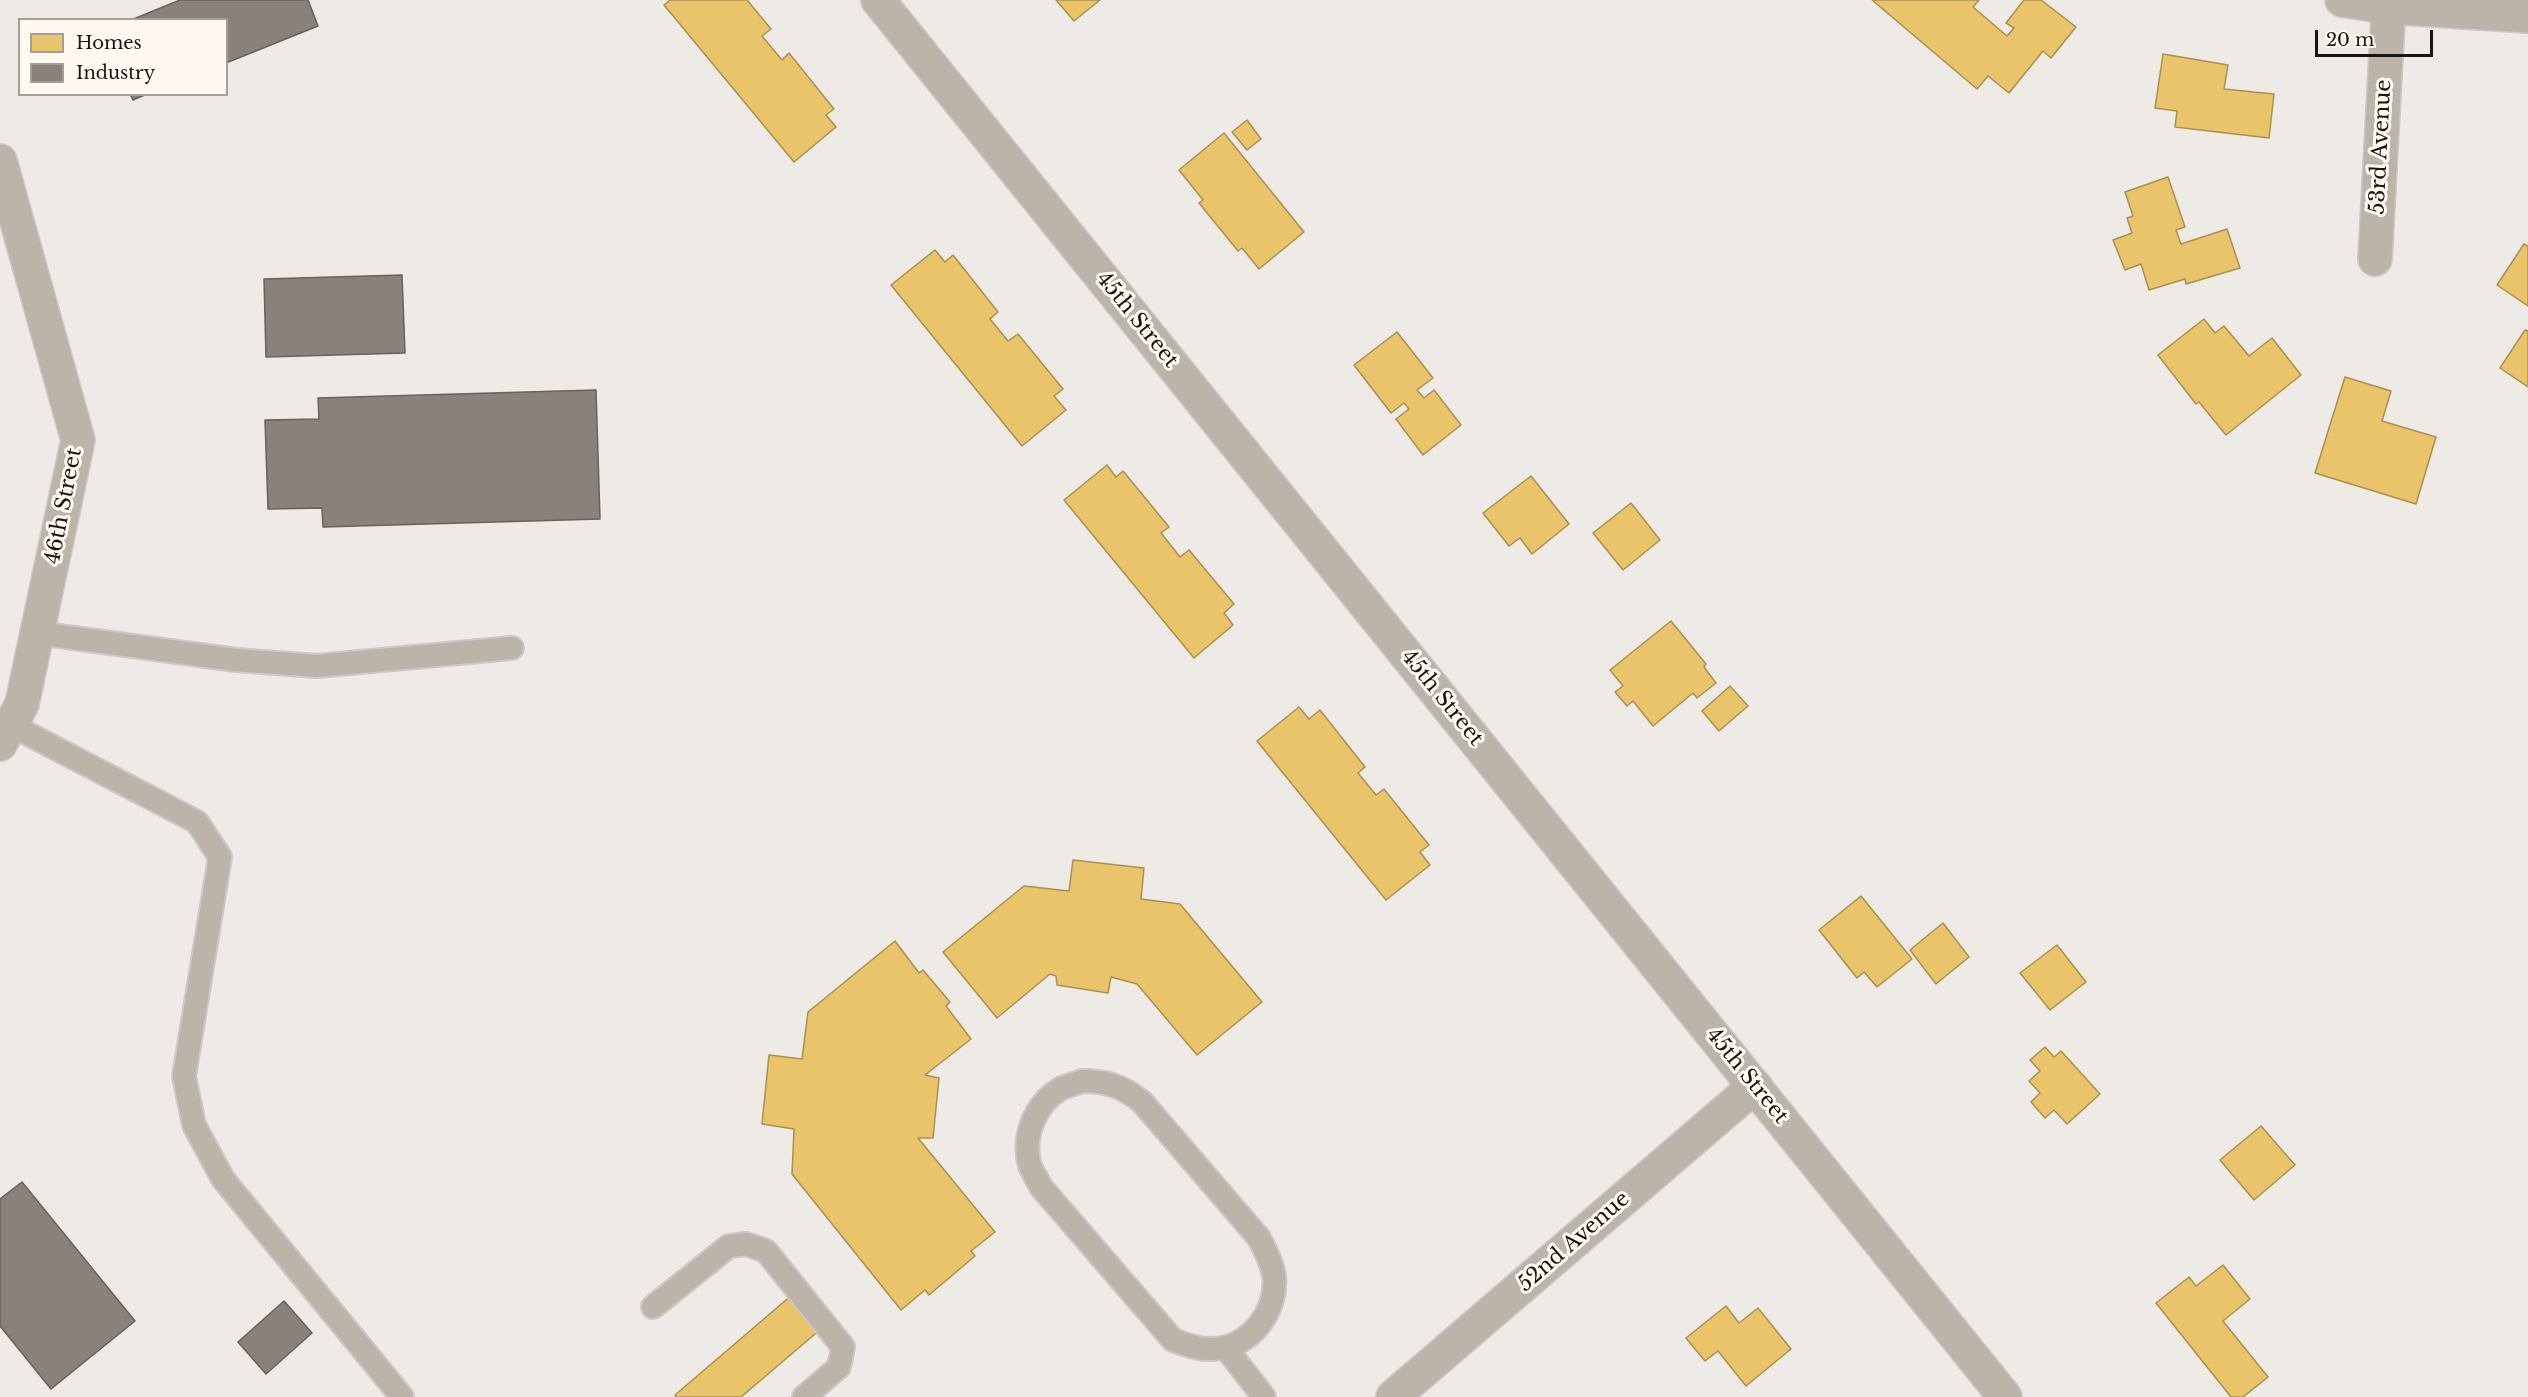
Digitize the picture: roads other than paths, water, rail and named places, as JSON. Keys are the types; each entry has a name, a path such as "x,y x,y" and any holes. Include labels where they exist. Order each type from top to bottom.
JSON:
{"street":[{"name":"45th Street","path":"878,0 2005,1397"},
{"path":"2342,0 2528,15"},
{"name":"53rd Avenue","path":"2375,259 2388,4"},
{"name":"46th Street","path":"0,161 78,441 22,704 5,735"},
{"name":"52nd Avenue","path":"1393,1397 1755,1086"}],"lane":[{"path":"37,633 236,660 317,666 512,648"},
{"path":"5,735 197,822 220,857 184,1076 194,1125 223,1179 402,1397"},
{"path":"1082,1081 1104,1081 1125,1089 1142,1102 1259,1238 1269,1256 1274,1277 1273,1298 1266,1317 1253,1333 1225,1347 1194,1348 1173,1340 1041,1187 1030,1167 1027,1145 1037,1113 1043,1104 1060,1089 1082,1081"},
{"path":"653,1307 729,1246 746,1244 766,1251 843,1347 839,1367 804,1397"},
{"path":"1225,1347 1264,1397"}]}
